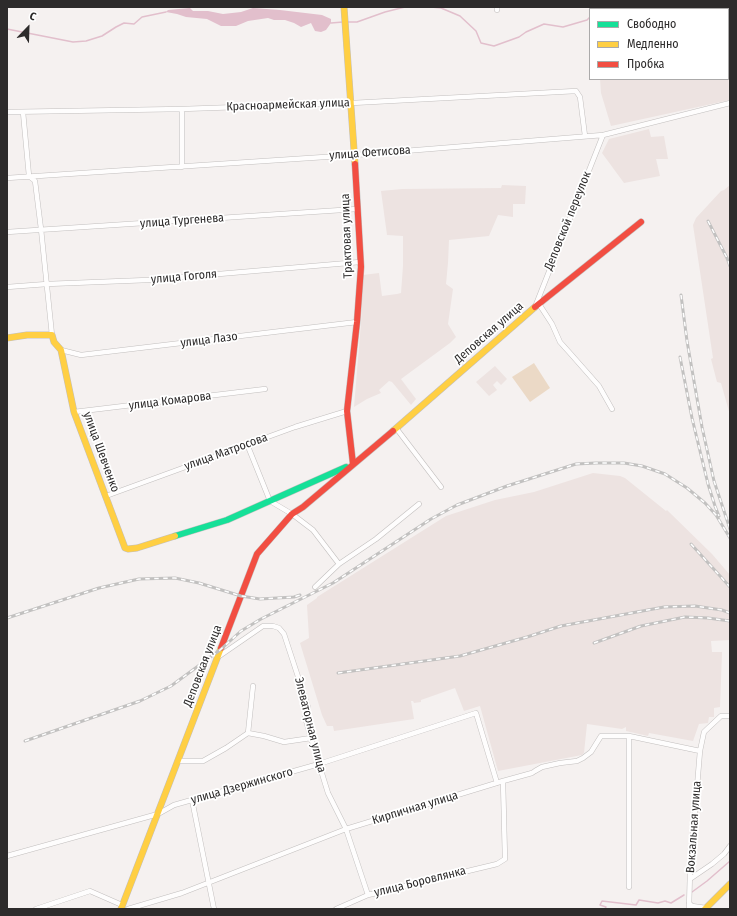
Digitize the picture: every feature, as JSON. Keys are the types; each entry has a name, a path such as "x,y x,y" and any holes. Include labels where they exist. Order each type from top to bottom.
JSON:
{"street":[{"name":"Трактовая улица","path":"344,7 352,102 360,262 357,322 347,411 353,464"},
{"name":"Красноармейская улица","path":"7,112 182,109 576,90 580,97 585,136"},
{"name":"улица Фетисова","path":"7,178 355,155 602,135 730,103"},
{"path":"182,109 182,166"},
{"path":"7,338 27,335 52,335 41,229 34,181 29,176 23,112"},
{"name":"Деповской переулок","path":"537,306 602,135"},
{"name":"улица Тургенева","path":"7,232 357,209"},
{"name":"Деповская улица","path":"121,907 257,554 292,514 303,507 537,306 641,222"},
{"name":"улица Гоголя","path":"7,287 148,280 360,262"},
{"path":"537,306 552,324 560,342 599,386 612,409"},
{"name":"улица Лазо","path":"61,350 81,355 357,322"},
{"name":"улица Шевченко","path":"52,335 54,342 61,350 74,412 124,548 136,548"},
{"name":"улица Комарова","path":"74,412 265,390"},
{"name":"улица Матросова","path":"106,496 295,427 347,411"},
{"path":"396,428 441,487"},
{"path":"247,444 270,501 292,514 313,530 339,564"},
{"name":"Деповская улица","path":"136,548 227,520 353,464"},
{"path":"315,587 339,564 376,539 419,504"},
{"name":"Элеваторная улица","path":"218,657 263,626 273,626 279,628 284,634 308,707 306,717 328,793 346,829 368,895"},
{"path":"248,733 253,686"},
{"name":"улица Дзержинского","path":"7,856 158,814 174,805 319,764 476,713 497,783"},
{"name":"Вокзальная улица","path":"689,909 700,751 704,732 720,716 730,716"},
{"path":"178,761 203,761 248,733 284,742 311,738"},
{"name":"Кирпичная улица","path":"128,909 182,893 346,829 532,773 546,766 577,761 591,752 601,736 629,736 700,751"},
{"path":"629,736 629,887"},
{"name":"улица Боровлянка","path":"336,909 368,895 498,864 505,859 503,781"},
{"path":"192,800 214,909"},
{"path":"690,879 712,864 724,854 730,846"},
{"path":"689,902 692,906 706,909 730,884"},
{"path":"36,909 90,891 121,907"}],"shaded area":[{"path":"190,8 193,11 208,11 223,14 241,12 253,8 280,10 322,15 331,19 331,23 326,30 321,32 315,31 311,23 301,27 285,20 274,20 268,18 248,21 236,26 221,26 207,19 186,17 166,12 168,10"},
{"path":"730,23 730,100 611,126 601,93 600,80 729,80"},
{"path":"649,129 651,137 664,136 668,159 656,159 660,176 624,183 602,153 609,139"},
{"path":"502,185 526,186 525,204 513,204 513,217 498,215 489,236 449,240 446,284 453,289 448,324 456,337 401,379 416,399 411,405 392,382 389,381 379,390 381,393 354,407 361,323 363,275 379,273 382,296 401,293 403,236 387,235 381,191 402,189 501,188"},
{"path":"730,185 730,415 721,383 717,382 711,359 713,358 693,225 696,218 721,191"},
{"path":"534,363 550,388 530,402 512,377"},
{"path":"495,366 507,379 501,385 497,381 493,385 497,390 489,396 476,382"},
{"path":"593,473 620,476 625,478 666,511 667,510 712,554 730,575 730,640 711,641 712,652 722,652 720,707 714,708 714,717 709,717 708,723 699,724 693,741 649,733 648,736 626,731 626,727 622,729 587,724 584,753 582,755 498,771 480,706 464,711 455,688 421,700 421,702 414,703 411,701 414,719 334,731 333,726 327,726 322,715 300,643 309,638 307,605 317,597 446,516 495,500 534,492"}],"waterway":[{"path":"347,22 357,22 405,7"},
{"path":"431,7 441,8 460,16 476,31 481,43 494,46 519,37 526,32 544,24 563,27 587,20 589,18"},
{"path":"7,29 73,42 86,41 102,36 124,23 134,24 142,17 166,12"},
{"path":"331,23 343,22"},
{"path":"692,892 730,861"},
{"path":"605,909 606,907 600,905 602,901 636,905 639,900 658,903 665,901 671,903 684,895"}],"railway":[{"path":"708,221 730,266"},
{"path":"681,295 687,341 702,427 714,481 730,529"},
{"path":"680,357 692,418 708,484 719,516"},
{"path":"25,741 140,701 171,686 220,650 241,631 261,619 333,583 431,519 457,505 507,486 576,464 624,463 642,466 665,474 687,488 705,503 716,515 730,538"},
{"path":"691,544 730,587"},
{"path":"7,618 99,588 139,579 175,578 199,583 241,596 260,599 294,597 300,595"},
{"path":"338,673 460,656 561,626 664,607 695,606 722,610 730,613"},
{"path":"594,643 641,626 685,617 730,621"}],"traffic: fast":[{"path":"175,536 227,520 346,467"}],"traffic: slow":[{"path":"344,7 355,164"},
{"path":"393,431 535,307"},
{"path":"7,338 27,335 52,335 54,342 61,350 74,412 125,548 137,548 175,536"},
{"path":"121,909 221,648"},
{"path":"705,909 730,884"}],"traffic: jam":[{"path":"353,464 347,411 357,322 361,267 355,164"},
{"path":"535,307 641,222"},
{"path":"221,648 257,554 292,514 303,507 393,431"}]}
